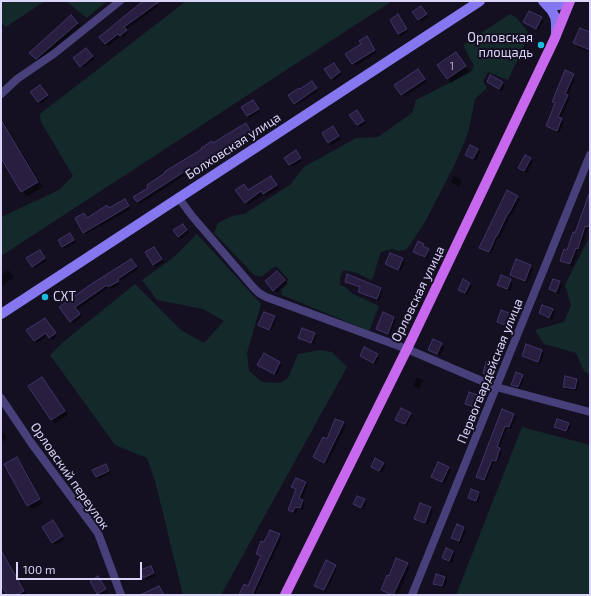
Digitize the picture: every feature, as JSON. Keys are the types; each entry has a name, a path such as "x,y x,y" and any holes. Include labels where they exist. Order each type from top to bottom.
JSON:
{"main road":[{"name":"Болховская улица","path":"1,314 480,1"},
{"path":"544,1 551,5 559,5 569,1"},
{"path":"544,1 555,17 555,37"},
{"name":"Орловская улица","path":"285,595 407,349 555,37 569,1"}],"street":[{"path":"1,94 120,1"},
{"name":"Первогвардейская улица","path":"412,595 590,155"},
{"path":"178,197 192,216 259,293 407,349 496,387 590,412"},
{"name":"Орловский переулок","path":"1,398 32,444 98,533 121,595"}],"green space":[{"path":"1,1 45,1 6,27 1,23"},
{"path":"66,1 107,1 87,18"},
{"path":"186,1 392,1 1,256 1,217 59,190 73,176 41,122 40,114"},
{"path":"510,14 516,17 527,31 528,37 508,80 488,72 483,81 487,88 475,99 468,133 456,162 425,222 410,245 405,250 398,251 392,249 381,252 371,280 357,273 343,270 340,278 340,285 345,287 353,294 379,306 369,331 282,295 281,290 287,284 288,279 276,266 261,277 254,275 214,233 218,223 232,216 244,214 290,185 304,167 356,138 378,137 412,113 416,100 471,72 474,66 463,45"},
{"path":"197,234 261,304 247,353 249,371 262,382 280,383 288,378 298,354 320,350 332,352 347,367 221,595 183,595 155,481 147,458 115,445 50,355 63,342 135,284 181,330 204,343 224,321 203,309 157,300 142,280 173,258"},
{"path":"590,236 590,375 584,371 576,353 544,344 535,330 564,322 571,305 565,285"},
{"path":"522,427 590,445 590,595 456,595"}],"building":[{"path":"143,1 160,1 124,27 127,30 120,36 118,34 105,44 99,37"},
{"path":"421,6 427,14 418,20 412,12"},
{"path":"529,11 542,17 536,29 523,22"},
{"path":"398,14 407,29 398,34 390,20"},
{"path":"71,15 78,23 36,59 29,53"},
{"path":"580,28 590,32 590,50 573,43"},
{"path":"367,36 375,50 352,64 345,54 361,44 359,41"},
{"path":"86,48 93,56 80,67 73,58"},
{"path":"456,52 466,66 447,79 437,65"},
{"path":"334,63 340,72 331,79 324,69"},
{"path":"418,69 425,79 401,95 394,85"},
{"path":"565,70 574,74 565,94 568,95 558,117 562,118 557,131 546,126 555,103 552,102"},
{"path":"490,75 503,82 499,89 487,82"},
{"path":"312,81 317,88 294,104 288,95"},
{"path":"40,85 48,95 38,102 30,92"},
{"path":"253,100 259,109 247,116 241,107"},
{"path":"357,110 364,121 357,125 349,115"},
{"path":"1,120 38,182 21,192 1,158"},
{"path":"246,123 251,132 191,169 190,168 137,202 133,197 148,188 147,185 165,173 164,172 202,149 201,148 212,141 213,143"},
{"path":"333,126 339,136 328,143 322,133"},
{"path":"470,145 478,149 473,159 465,155"},
{"path":"296,150 301,158 289,165 284,158"},
{"path":"525,155 531,158 524,171 518,168"},
{"path":"271,176 277,185 263,194 261,191 245,203 235,190 244,184 248,190"},
{"path":"507,190 518,196 489,252 479,248"},
{"path":"589,194 590,223 588,227 585,226 578,249 576,248 570,264 560,261 564,249 567,250 573,232 575,233"},
{"path":"125,199 129,206 83,233 75,218 84,213 87,218 107,205 109,208"},
{"path":"183,224 187,230 178,237 173,230"},
{"path":"70,233 74,240 62,247 58,240"},
{"path":"418,241 429,249 425,257 413,252"},
{"path":"154,247 162,259 153,265 145,252"},
{"path":"40,250 45,258 32,267 26,258"},
{"path":"390,253 403,258 398,270 385,264"},
{"path":"131,259 137,266 118,279 119,281 108,287 107,285 75,307 80,314 70,322 59,307"},
{"path":"516,259 531,265 525,281 510,275"},
{"path":"277,271 285,280 273,291 265,281"},
{"path":"347,274 381,288 377,299 358,292 360,287 345,282"},
{"path":"501,275 511,279 507,289 497,285"},
{"path":"463,279 470,283 465,293 458,290"},
{"path":"553,279 560,281 556,292 549,289"},
{"path":"542,305 553,309 549,318 539,313"},
{"path":"501,310 514,315 510,327 497,322"},
{"path":"264,312 275,316 269,330 258,325"},
{"path":"383,312 394,317 388,334 376,329"},
{"path":"45,318 56,333 49,338 46,333 34,341 26,330"},
{"path":"302,328 315,333 311,343 298,338"},
{"path":"433,339 442,343 437,354 428,350"},
{"path":"526,344 542,350 538,362 522,356"},
{"path":"364,347 378,354 373,363 360,356"},
{"path":"264,353 280,362 274,374 257,365"},
{"path":"486,362 494,364 490,376 483,373"},
{"path":"516,372 523,375 518,387 511,385"},
{"path":"565,376 577,379 575,389 563,387"},
{"path":"42,377 65,411 51,420 28,386"},
{"path":"469,392 478,395 474,407 465,404"},
{"path":"401,408 411,413 405,424 395,420"},
{"path":"502,409 514,414 509,427 505,426 497,447 500,448 496,461 492,460 484,480 476,477"},
{"path":"335,419 344,422 324,463 313,457 323,437 327,439"},
{"path":"557,419 569,423 566,431 554,427"},
{"path":"17,457 40,499 27,506 4,464"},
{"path":"375,458 384,463 379,471 371,467"},
{"path":"438,462 449,467 442,482 431,477"},
{"path":"106,464 109,471 96,477 92,470"},
{"path":"296,478 306,482 299,498 303,500 300,508 295,507 293,512 288,510 296,489 291,487"},
{"path":"471,489 479,492 476,501 468,498"},
{"path":"357,496 365,499 361,508 353,504"},
{"path":"420,503 431,507 425,523 414,519"},
{"path":"53,520 63,536 52,543 42,527"},
{"path":"457,524 464,527 459,541 451,538"},
{"path":"270,530 280,534 252,595 239,595 244,584 248,586 261,556 256,554 261,541 264,542"},
{"path":"446,548 453,551 449,561 442,558"},
{"path":"1,550 24,591 16,595 7,595 1,584"},
{"path":"396,558 408,563 392,595 381,590 387,575 389,576"},
{"path":"326,560 336,565 324,590 314,586"},
{"path":"151,566 154,573 143,578 140,570"},
{"path":"436,574 445,577 442,586 433,584"},
{"path":"98,576 106,589 97,594 90,581"},
{"path":"159,586 164,595 140,595"}],"place":[{"name":"Орловская площадь","path":"541,45"},
{"name":"СХТ","path":"45,297"}]}
